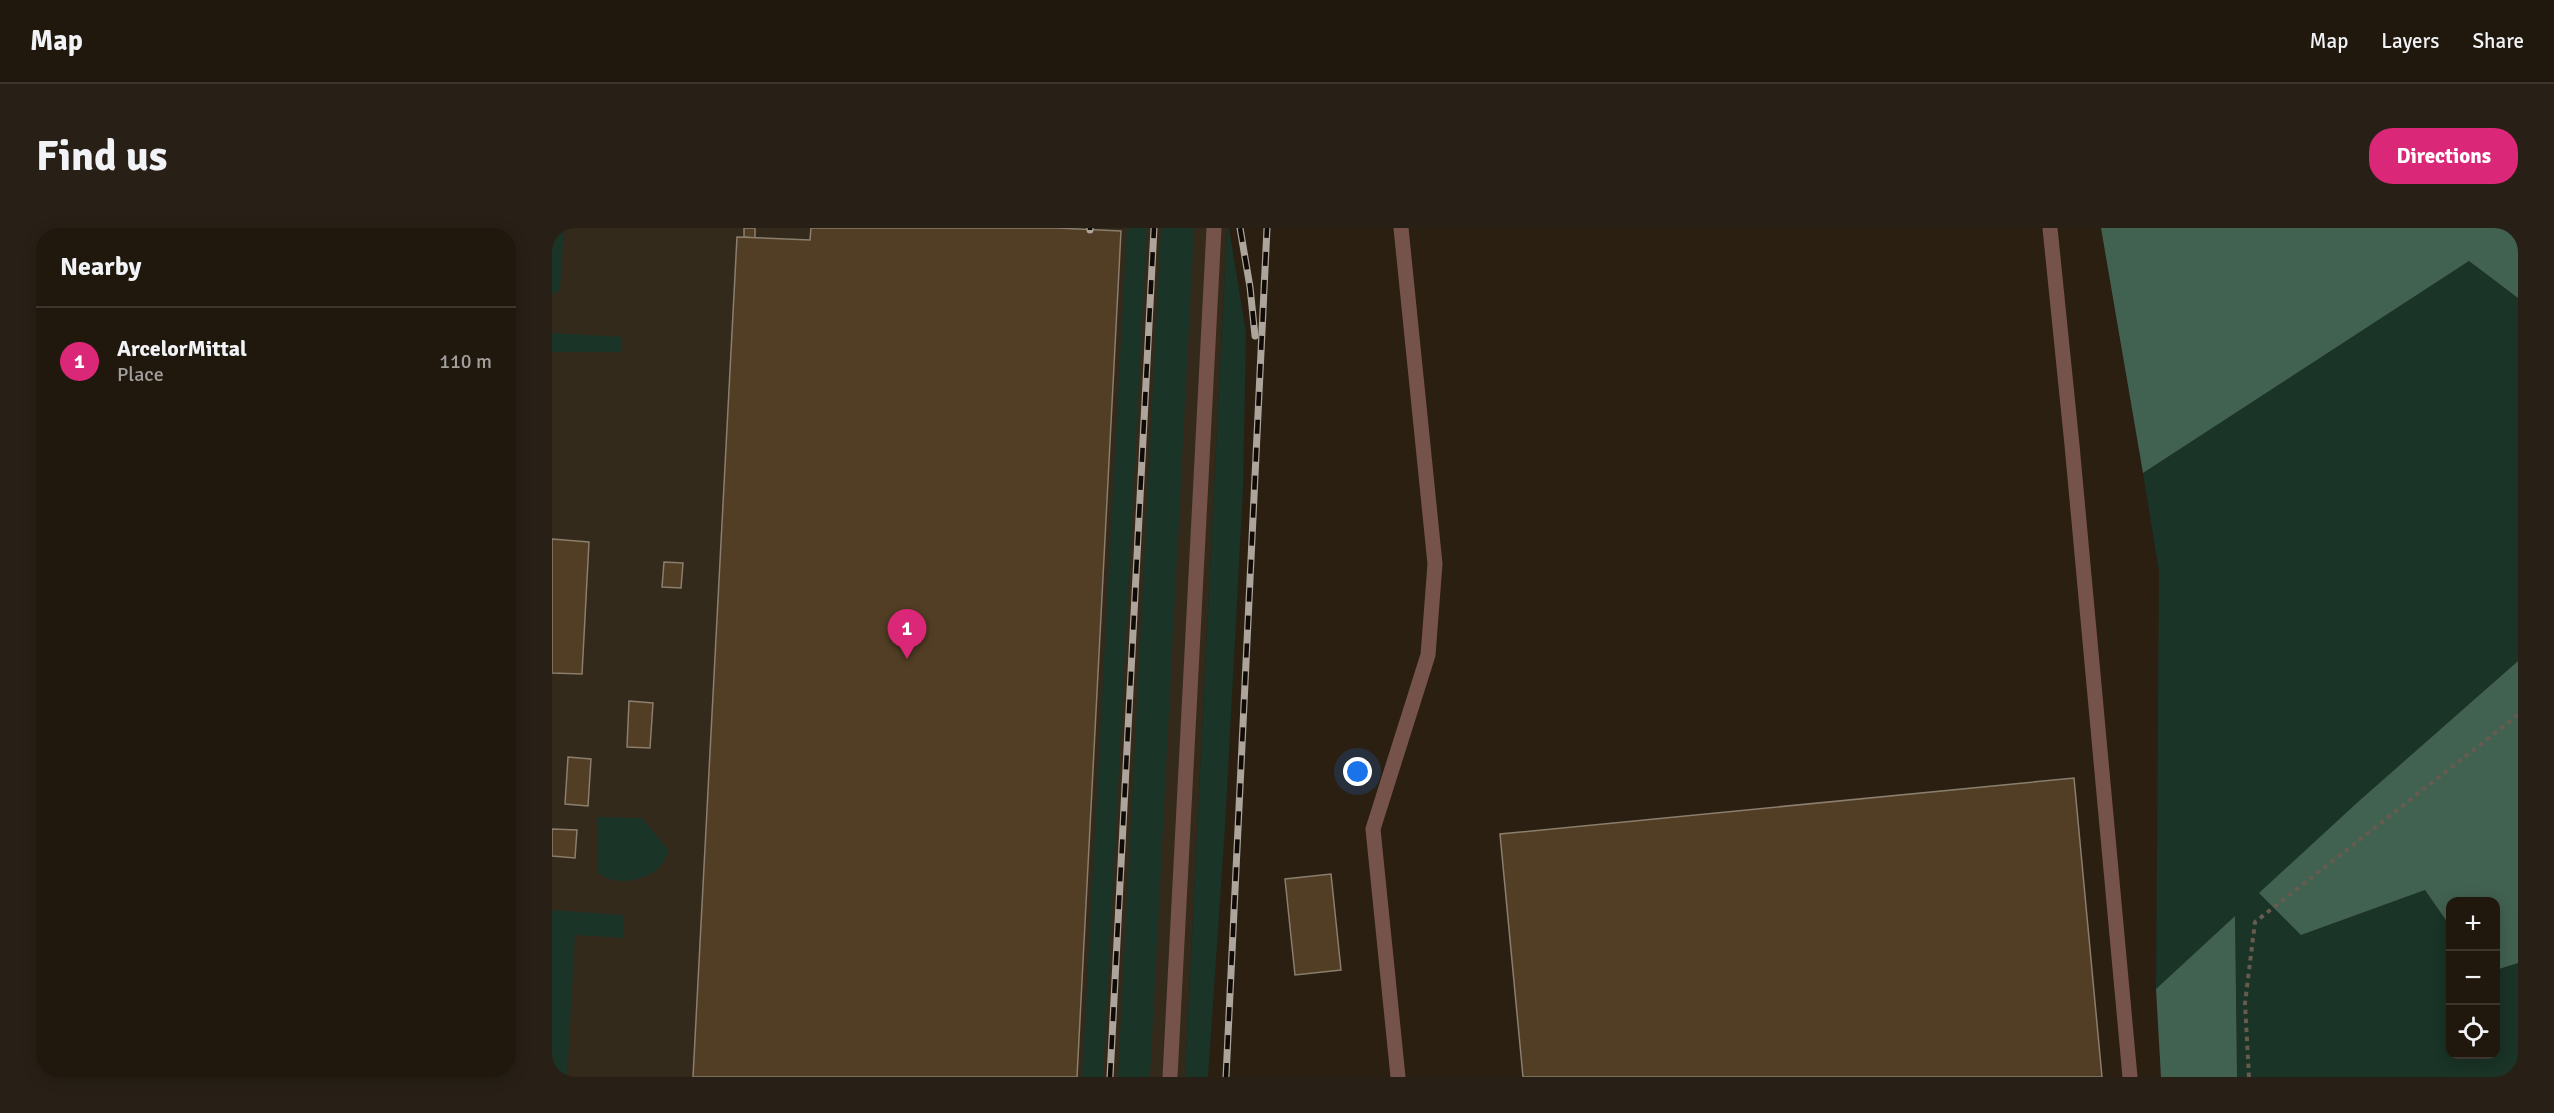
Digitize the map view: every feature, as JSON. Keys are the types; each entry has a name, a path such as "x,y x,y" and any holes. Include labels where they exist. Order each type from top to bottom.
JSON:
{"lane":[{"path":"1170,1077 1214,228"},
{"path":"1398,1077 1373,829 1428,655 1435,564 1401,228"},
{"path":"2050,228 2130,1077"}],"path":[{"path":"2249,1077 2245,1003 2255,922 2518,715"}],"shaded area":[{"path":"552,228 1227,228 1185,1077 552,1077"}],"green space":[{"path":"552,228 564,228 560,290 552,295"},
{"path":"1127,228 1147,228 1103,1077 1082,1077"},
{"path":"1161,228 1194,228 1150,1077 1118,1077"},
{"path":"1227,228 1229,228 1246,332 1243,488 1225,827 1208,1077 1185,1077"},
{"path":"2101,228 2518,228 2518,298 2469,261 2143,473"},
{"path":"2469,261 2518,298 2518,661 2359,801 2301,935 2425,890 2446,920 2446,1059 2500,1059 2500,969 2518,963 2518,1077 2237,1077 2235,916 2156,989 2159,571 2143,473"},
{"path":"552,333 621,337 621,352 552,352"},
{"path":"2518,661 2518,963 2500,969 2500,897 2446,897 2446,920 2425,890 2301,935 2259,893 2359,801"},
{"path":"598,817 642,818 669,851 660,866 645,877 628,881 611,880 597,872"},
{"path":"552,910 623,915 623,938 575,935 567,1077 552,1077"},
{"path":"2235,916 2237,1077 2161,1077 2156,989"}],"building":[{"path":"744,228 755,228 755,238 744,237"},
{"path":"811,228 1057,228 1121,231 1077,1077 693,1077 737,237 810,240"},
{"path":"552,539 589,542 582,674 552,673"},
{"path":"664,562 683,563 681,588 662,587"},
{"path":"629,701 653,703 650,748 627,747"},
{"path":"568,757 591,759 588,806 565,804"},
{"path":"2074,778 2102,1077 1523,1077 1500,834"},
{"path":"552,829 577,830 575,858 552,856"},
{"path":"1331,874 1341,970 1295,975 1285,879"}],"railway":[{"path":"1110,1077 1154,228"},
{"path":"1240,228 1255,336"},
{"path":"1226,1077 1267,228"}],"place":[{"name":"ArcelorMittal","path":"907,659"}]}
